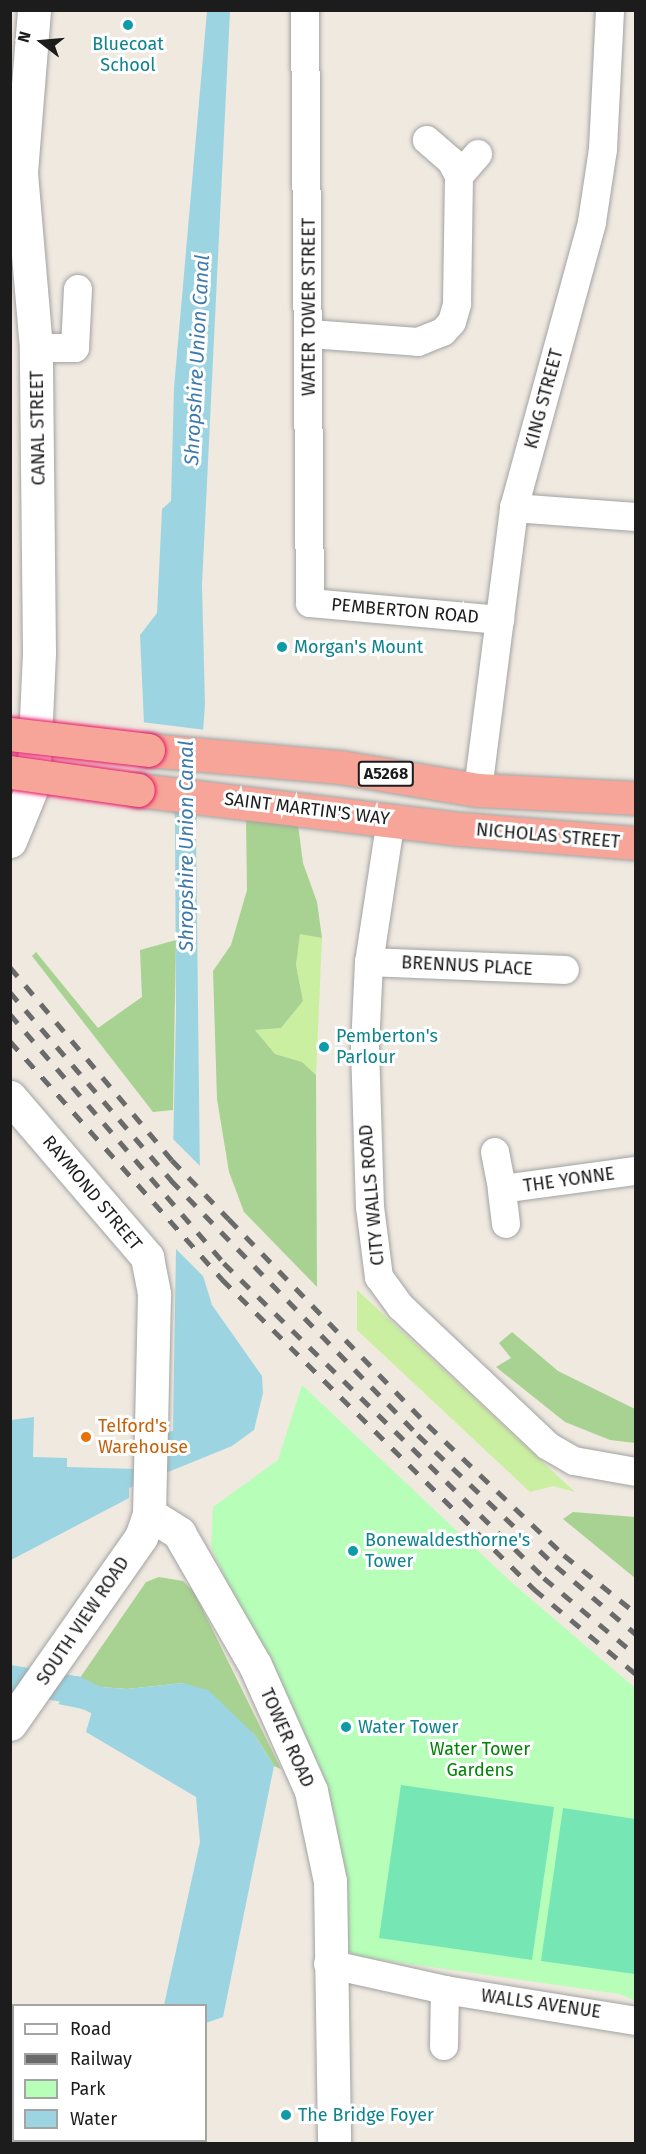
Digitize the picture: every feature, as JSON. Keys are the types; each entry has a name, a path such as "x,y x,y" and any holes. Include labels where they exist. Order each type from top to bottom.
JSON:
{"highway":[{"name":"A5268","path":"10,734 294,765 340,767 478,790 636,798"},
{"name":"SAINT MARTIN'S WAY","path":"10,772 291,805 461,829"},
{"name":"NICHOLAS STREET","path":"461,829 636,843"}],"street":[{"name":"CANAL STREET","path":"10,841 27,807 34,774 39,653 36,348 16,176 34,10"},
{"name":"WATER TOWER STREET","path":"305,10 310,334 310,603"},
{"name":"KING STREET","path":"478,790 514,508 592,222 603,149 610,10"},
{"path":"310,334 418,342 443,332 457,304 459,176 450,161 426,140"},
{"path":"459,176 478,154"},
{"path":"36,348 75,348 78,289"},
{"path":"514,508 636,517"},
{"name":"PEMBERTON ROAD","path":"310,603 500,620"},
{"name":"CITY WALLS ROAD","path":"391,819 369,962 365,1104 370,1207 379,1277 401,1307 548,1446 574,1461 636,1472"},
{"name":"BRENNUS PLACE","path":"369,962 565,970"},
{"name":"RAYMOND STREET","path":"10,1097 147,1257 153,1294 151,1504"},
{"name":"THE YONNE","path":"495,1152 506,1224"},
{"name":"THE YONNE","path":"502,1189 636,1171"},
{"name":"SOUTH VIEW ROAD","path":"13,1722 141,1537 151,1504"},
{"name":"TOWER ROAD","path":"151,1504 179,1533 255,1665 312,1791 330,1881 328,1964 334,2144"},
{"name":"WALLS AVENUE","path":"328,1964 445,1990 636,2021"},
{"path":"444,2046 445,1990"}],"green space":[{"path":"246,819 298,825 303,863 317,902 322,938 300,934 296,965 303,1001 281,1028 255,1030 275,1054 302,1062 316,1075 317,1287 244,1212 229,1172 217,1099 213,971 231,945 247,890"},
{"path":"300,933 322,938 316,1075 302,1062 275,1054 255,1030 281,1028 303,1001 296,965"},
{"path":"176,940 173,1110 153,1112 32,956 36,952 98,1028 142,997 140,950"},
{"path":"357,1290 575,1492 553,1486 530,1492 357,1330"},
{"path":"512,1332 558,1371 635,1409 635,1443 610,1440 565,1422 496,1367 511,1358 499,1343"},
{"name":"Water Tower Gardens","path":"302,1385 510,1581 635,1688 635,2001 620,1994 362,1957 343,1950 336,1819 211,1547 213,1507 278,1460"},
{"path":"573,1512 635,1517 635,1578 563,1519"},
{"path":"159,1577 183,1581 194,1592 281,1769 274,1766 254,1734 183,1683 127,1689 75,1685 146,1582"},
{"path":"401,1785 554,1807 532,1960 379,1938"},
{"path":"563,1808 635,1819 635,1974 541,1961"}],"water":[{"name":"Shropshire Union Canal","path":"207,11 230,11 202,585 205,704 196,830 201,1269 212,1305 262,1376 263,1393 254,1430 232,1446 129,1488 129,1498 11,1560 11,1420 34,1417 33,1457 67,1458 67,1467 137,1469 167,1432 176,1013 175,816 144,724 140,635 157,613 162,509 171,501 174,388"},
{"path":"183,1683 208,1690 254,1734 274,1766 223,2017 207,2023 207,2004 164,2004 200,1842 196,1797 86,1732 92,1711 58,1704 75,1685 127,1689"}],"pier":[{"path":"141,722 206,730 200,813 170,809"},
{"path":"172,1138 203,1169 208,1281 176,1249 173,1431 167,1432"}],"waterway":[{"path":"10,1679 75,1690 105,1704"}],"railway":[{"path":"10,967 172,1160 428,1425 564,1555 636,1613"},
{"path":"10,992 171,1180 418,1435 556,1566 636,1634"},
{"path":"10,1014 224,1263 544,1578 636,1655"},
{"path":"10,1041 222,1279 534,1589 636,1674"}],"place":[{"name":"Bluecoat School","path":"128,25"},
{"name":"Morgan's Mount","path":"282,647"},
{"name":"Pemberton's Parlour","path":"324,1047"},
{"name":"Telford's Warehouse","path":"86,1437"},
{"name":"Bonewaldesthorne's Tower","path":"353,1551"},
{"name":"Water Tower","path":"346,1727"},
{"name":"The Bridge Foyer","path":"286,2115"}]}
